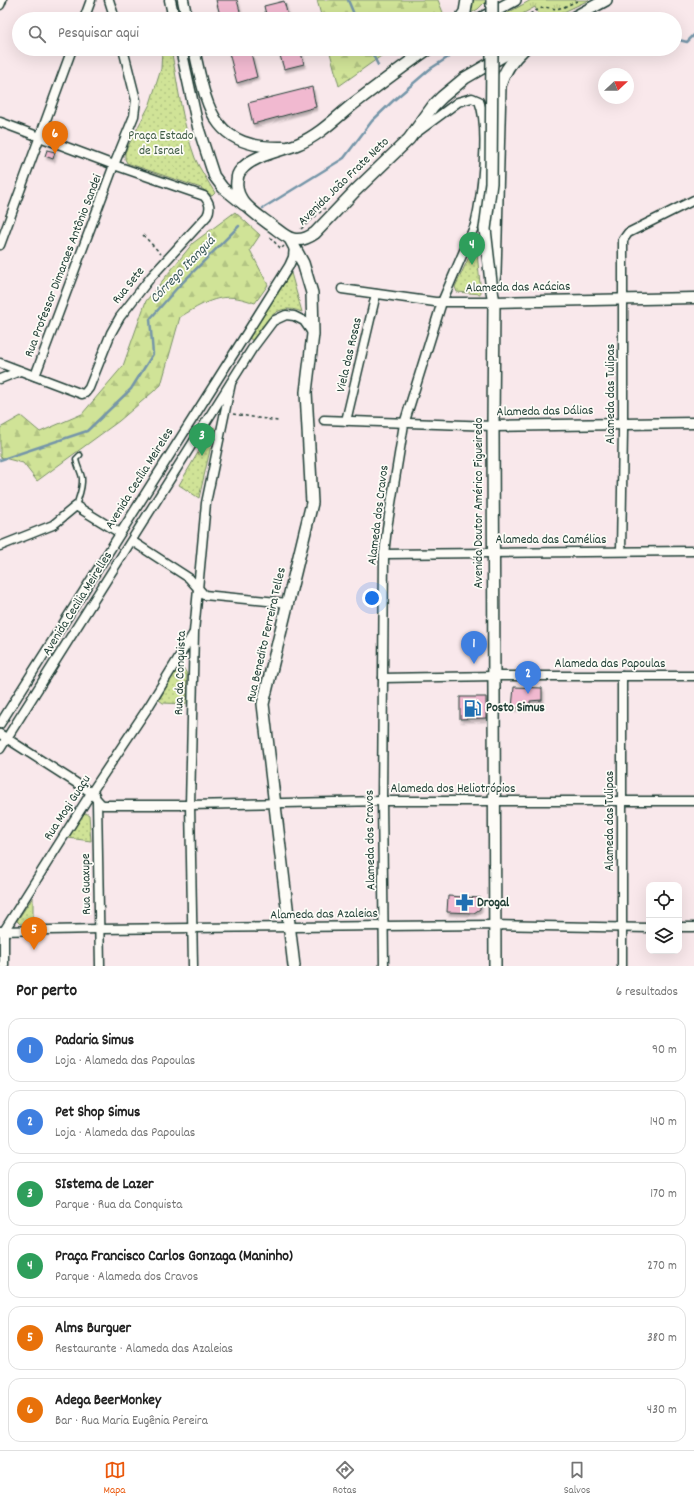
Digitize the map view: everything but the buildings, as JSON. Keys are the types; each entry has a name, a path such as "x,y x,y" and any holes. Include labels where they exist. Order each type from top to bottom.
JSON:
{"main road":[{"path":"464,12 467,0"},
{"path":"492,0 492,12"},
{"path":"493,12 515,0"},
{"path":"583,12 606,0"},
{"path":"253,212 238,195 236,185 238,173 247,163 254,159 290,147 315,135 390,76 418,56"},
{"path":"492,56 491,183 485,229 492,291"},
{"name":"Avenida João Frate Neto","path":"253,212 292,242 304,239 315,233 356,190 409,139 433,106 446,93 465,78 503,56"},
{"name":"Avenida Doutor Américo Figueiredo","path":"495,966 495,676 493,552 494,302 492,291 495,273 500,86 503,76 518,56"},
{"name":"Rua Benedito Ferreira Telles","path":"292,242 303,263 312,293 313,334 306,392 312,503 263,704 294,966"}],"street":[{"path":"0,5 2,0"},
{"path":"87,12 91,0"},
{"path":"109,0 112,12"},
{"path":"170,0 173,12"},
{"path":"183,0 186,12"},
{"path":"0,245 69,56"},
{"name":"Rua Professor Dimaraes Antônio Sandei","path":"35,376 114,165 134,116 136,100 125,56"},
{"name":"Avenida João Frate Neto","path":"183,56 198,128 214,176 223,188 253,212"},
{"path":"196,56 205,97 213,116 228,134 252,145 262,147 290,147"},
{"name":"Alameda dos Cravos","path":"384,966 382,801 384,554 404,424 442,302 475,225 480,201 484,132 482,109 479,101 472,98 458,102 409,139"},
{"path":"0,122 114,165"},
{"name":"Rua Sete","path":"35,376 82,394 85,393 89,388 111,333 120,317 151,277 207,216 210,210 209,204 204,196 114,165"},
{"name":"Alameda das Tulipas","path":"621,551 623,240 624,236 628,233 694,200"},
{"name":"Avenida Cecília Meireles","path":"0,724 289,266 293,258 292,242"},
{"name":"Alameda das Acácias","path":"342,289 442,302 694,298"},
{"name":"Viela das Rosas","path":"346,421 376,294"},
{"name":"Avenida Cecilia Meirelles","path":"0,749 3,737 132,541 252,349 273,321 286,315 294,316 304,321 313,334"},
{"path":"241,342 252,349"},
{"path":"0,363 35,376"},
{"path":"0,378 20,371"},
{"name":"Rua da Conquista","path":"193,966 190,805 194,632 206,503 231,384"},
{"name":"Alameda das Dálias","path":"324,420 493,426 694,422"},
{"path":"1,547 53,525 76,506 120,533"},
{"path":"132,541 189,578 204,595 288,603"},
{"name":"Alameda das Camélias","path":"384,554 694,551"},
{"name":"Rua Mogi Guaçu","path":"2,931 172,669 194,632"},
{"path":"172,669 177,664 182,662 193,661"},
{"name":"Alameda das Papoulas","path":"383,678 495,676 694,676"},
{"name":"Alameda das Tulipas","path":"622,676 622,966"},
{"name":"Alameda dos Heliotrópios","path":"3,737 103,801 117,805"},
{"name":"Alameda dos Heliotrópios","path":"92,793 97,801 103,805 495,800 694,801"},
{"name":"Rua Guaxupe","path":"97,801 100,966"},
{"name":"Alameda das Azaleias","path":"2,931 384,926 646,928"},
{"path":"682,927 694,927"},
{"path":"2,931 4,966"}],"lane":[{"path":"76,506 82,487 82,476 76,459 80,455"}],"path":[{"path":"533,12 544,7 556,9 564,7 579,0"},
{"path":"143,235 167,260"},
{"path":"224,413 278,421"}],"green space":[{"path":"317,0 438,0 443,12 320,12"},
{"path":"472,0 487,0 478,9 473,12 469,12"},
{"path":"531,0 589,0 564,12 538,12 535,7 526,12 509,12"},
{"name":"Praça Estado de Israel","path":"162,56 172,56 187,131 195,158 215,193 212,196 201,188 127,163 125,159 125,152 150,104 161,69"},
{"path":"331,56 381,56 339,86"},
{"path":"235,212 260,235 250,250 268,285 255,303 244,299 229,297 222,298 207,302 180,317 161,385 119,421 37,481 23,463 0,457 0,428 21,416 40,432 82,414 123,366 146,301 193,243"},
{"path":"476,242 481,294 457,292 455,287"},
{"path":"291,273 302,312 293,309 278,311 272,315 262,327 253,341 249,338"},
{"path":"213,427 215,428 199,498 179,485"},
{"path":"180,667 184,669 187,674 186,704 163,703 159,700 176,670"},
{"path":"86,813 89,815 91,841 68,838 82,814"},
{"path":"33,897 33,923 20,924 17,921"}],"waterway":[{"path":"348,0 353,12"},
{"name":"Córrego Itanguá","path":"682,41 687,42 694,35"},
{"path":"374,56 378,65"},
{"name":"Córrego Itanguá","path":"263,208 344,158 372,121 430,69 450,56"},
{"name":"Córrego Itanguá","path":"0,460 87,431 131,389 153,354 150,319 177,288 239,226"}],"place":[{"name":"Adega BeerMonkey","path":"55,154"},
{"name":"Praça Francisco Carlos Gonzaga (Maninho)","path":"472,265"},
{"name":"SIstema de Lazer","path":"202,456"},
{"name":"Padaria Simus","path":"474,664"},
{"name":"Pet Shop Simus","path":"528,694"},
{"name":"Posto Simus","path":"473,708"},
{"name":"Drogal","path":"464,903"},
{"name":"Alms Burguer","path":"34,950"}]}
